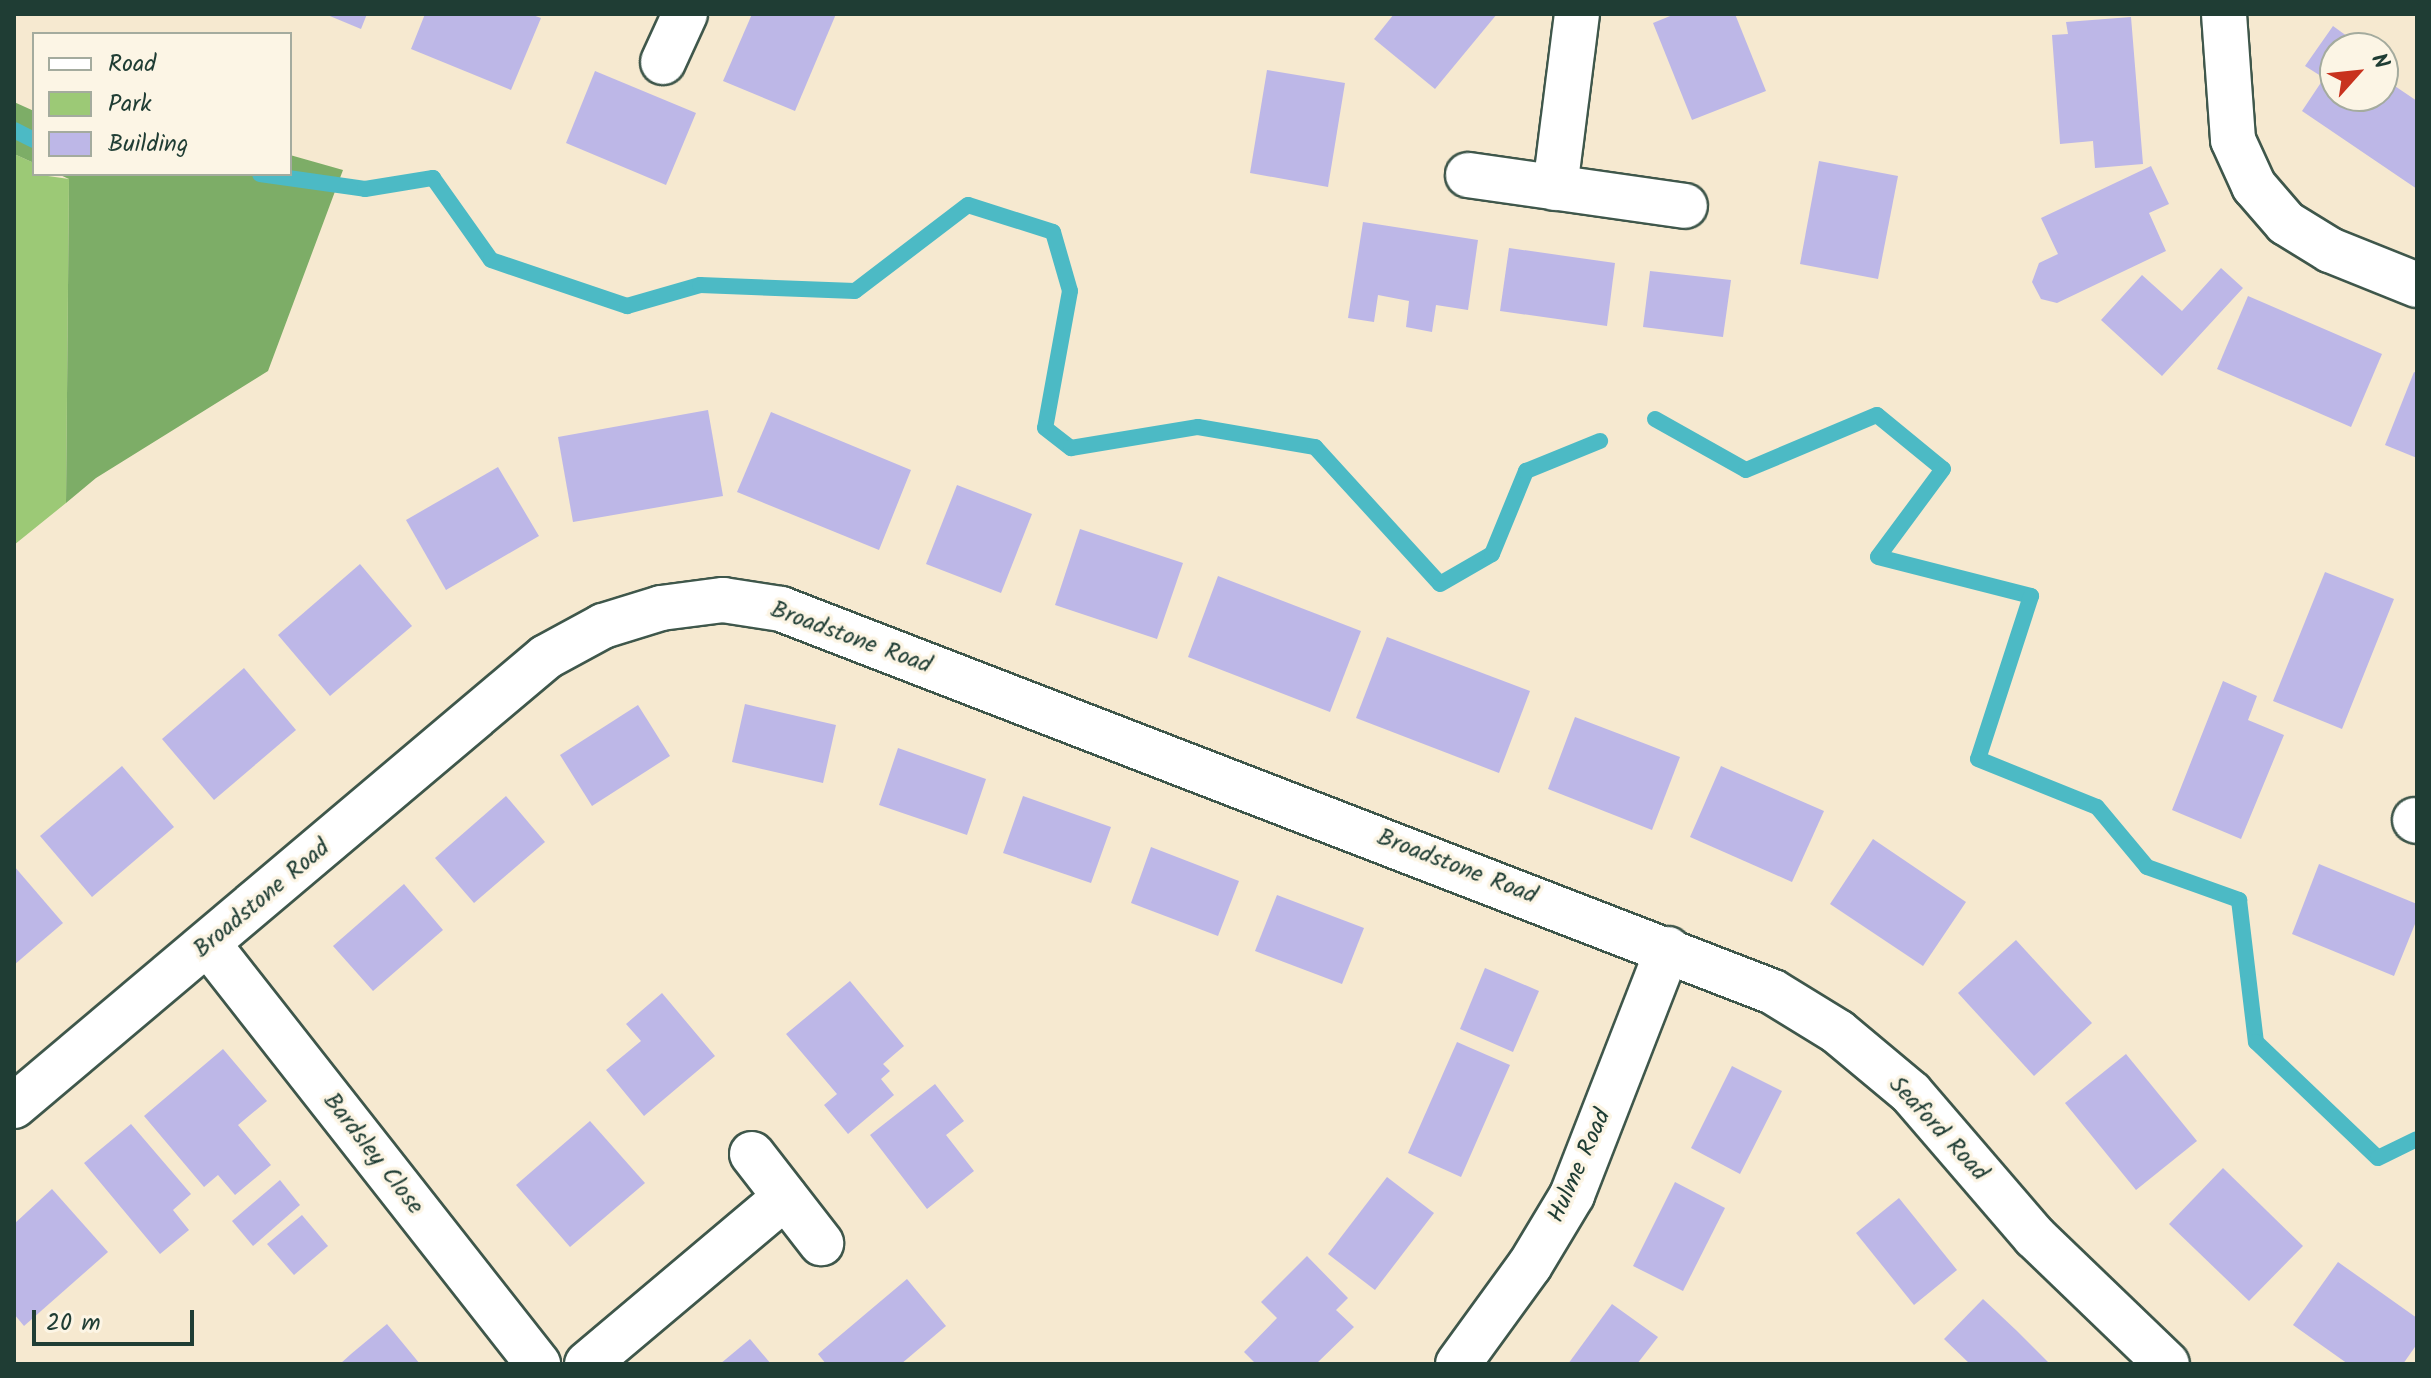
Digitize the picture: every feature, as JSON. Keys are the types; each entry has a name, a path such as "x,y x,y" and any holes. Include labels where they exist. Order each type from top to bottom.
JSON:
{"street":[{"path":"1555,188 1577,14"},
{"path":"2224,14 2233,140 2254,186 2286,223 2330,250 2417,285"},
{"path":"663,62 678,16"},
{"path":"1468,175 1685,206"},
{"name":"Broadstone Road","path":"14,1106 209,945 546,657 603,626 661,608 723,600 781,609 1668,949"},
{"name":"Bardsley Close","path":"209,945 538,1364"},
{"name":"Hulme Road","path":"1458,1364 1522,1276 1572,1195 1668,949"},
{"name":"Seaford Road","path":"1668,949 1773,992 1838,1032 1911,1093 2035,1237 2167,1364"},
{"path":"752,1154 821,1243"},
{"path":"587,1364 785,1197"}],"green space":[{"path":"14,102 32,110 32,162 14,154"},
{"path":"14,154 32,162 32,176 69,179 66,503 14,545"},
{"path":"292,156 343,170 268,371 96,478 66,503 69,179 62,176 292,176"}],"building":[{"path":"325,14 367,14 361,29"},
{"path":"425,14 530,14 541,18 511,90 411,49"},
{"path":"752,14 836,14 795,111 723,81"},
{"path":"1394,14 1497,14 1435,89 1374,39"},
{"path":"1675,14 1735,14 1766,91 1692,120 1653,23"},
{"path":"2131,17 2143,164 2095,168 2093,141 2060,144 2052,35 2068,34 2066,22"},
{"path":"2319,46 2319,75 2305,66"},
{"path":"1267,70 1345,83 1328,187 1250,173"},
{"path":"595,71 696,113 666,185 566,143"},
{"path":"2319,86 2319,112 2399,112 2399,89 2417,101 2417,189 2302,111"},
{"path":"1819,161 1898,176 1878,279 1800,264"},
{"path":"2151,166 2169,204 2149,213 2166,251 2057,303 2041,299 2032,282 2039,263 2058,254 2041,218"},
{"path":"1363,222 1478,240 1468,310 1436,305 1432,332 1406,327 1409,301 1378,295 1374,322 1348,318"},
{"path":"1509,248 1615,263 1607,326 1500,311"},
{"path":"2221,268 2243,288 2162,376 2101,320 2142,275 2182,311"},
{"path":"1650,271 1731,280 1723,337 1643,327"},
{"path":"2248,296 2382,354 2351,427 2217,369"},
{"path":"2414,372 2417,373 2417,458 2385,445"},
{"path":"708,410 723,496 573,522 558,437"},
{"path":"771,412 911,470 879,550 737,492"},
{"path":"498,467 539,536 446,590 406,520"},
{"path":"957,485 1032,514 1001,593 926,564"},
{"path":"1080,529 1183,563 1157,639 1055,605"},
{"path":"360,564 412,626 330,696 278,635"},
{"path":"2325,572 2394,599 2342,729 2273,701"},
{"path":"1218,576 1361,631 1330,712 1188,657"},
{"path":"1387,637 1530,691 1499,773 1356,718"},
{"path":"244,668 296,730 214,800 162,739"},
{"path":"2223,681 2257,696 2248,720 2284,735 2241,839 2172,810"},
{"path":"745,704 836,725 823,783 732,762"},
{"path":"638,705 670,756 592,806 560,755"},
{"path":"1575,717 1680,757 1652,830 1548,789"},
{"path":"898,748 986,779 967,835 879,805"},
{"path":"122,766 174,827 92,897 40,836"},
{"path":"1721,766 1824,811 1792,882 1690,837"},
{"path":"506,796 545,842 474,903 435,858"},
{"path":"1023,796 1111,827 1091,883 1003,853"},
{"path":"1873,839 1966,902 1923,966 1830,904"},
{"path":"1151,847 1239,881 1218,936 1131,903"},
{"path":"2319,864 2417,904 2417,919 2394,976 2292,934"},
{"path":"14,866 63,923 14,965"},
{"path":"404,884 443,930 373,991 333,946"},
{"path":"1277,895 1364,928 1342,984 1255,951"},
{"path":"2016,940 2092,1023 2034,1076 1958,993"},
{"path":"1485,968 1539,991 1513,1052 1460,1029"},
{"path":"850,981 904,1046 883,1064 890,1071 881,1079 894,1095 848,1134 824,1105 837,1094 786,1034"},
{"path":"662,993 715,1056 644,1116 606,1070 641,1041 626,1024"},
{"path":"1457,1042 1510,1065 1461,1177 1408,1153"},
{"path":"223,1049 267,1101 238,1125 271,1165 235,1195 218,1175 204,1187 144,1116"},
{"path":"2126,1054 2197,1141 2136,1190 2065,1103"},
{"path":"1732,1066 1782,1091 1740,1174 1691,1148"},
{"path":"935,1084 964,1121 946,1135 974,1171 927,1209 870,1135"},
{"path":"590,1121 645,1183 570,1247 516,1185"},
{"path":"131,1124 191,1194 173,1210 189,1230 160,1254 84,1163"},
{"path":"2223,1168 2303,1246 2249,1301 2169,1224"},
{"path":"1387,1177 1434,1213 1375,1290 1328,1254"},
{"path":"280,1180 300,1205 253,1246 232,1221"},
{"path":"1675,1182 1725,1208 1683,1291 1633,1266"},
{"path":"52,1189 108,1252 24,1326 14,1314 14,1224"},
{"path":"1899,1198 1957,1270 1914,1305 1856,1233"},
{"path":"302,1215 328,1246 294,1275 267,1244"},
{"path":"1307,1256 1348,1298 1336,1310 1354,1327 1316,1364 1256,1364 1244,1352 1277,1318 1261,1302"},
{"path":"2338,1262 2417,1318 2417,1344 2403,1364 2348,1364 2293,1325"},
{"path":"907,1279 946,1326 901,1364 826,1364 818,1354"},
{"path":"1983,1299 2050,1364 1970,1364 1944,1339"},
{"path":"1612,1304 1658,1337 1637,1364 1568,1364"},
{"path":"387,1324 420,1364 340,1364 351,1354"},
{"path":"750,1339 771,1364 720,1364"}],"waterway":[{"path":"14,130 32,139"},
{"path":"274,176 365,189 433,178 491,260 627,306 700,285 855,291 968,205 1053,232 1070,291 1045,428 1071,448 1198,427 1315,447 1440,584 1492,554 1526,471 1600,441"},
{"path":"1655,419 1746,470 1877,415 1943,469 1878,557 2031,596 1978,759 2097,807 2147,867 2239,900 2256,1042 2378,1158 2417,1139"}]}
